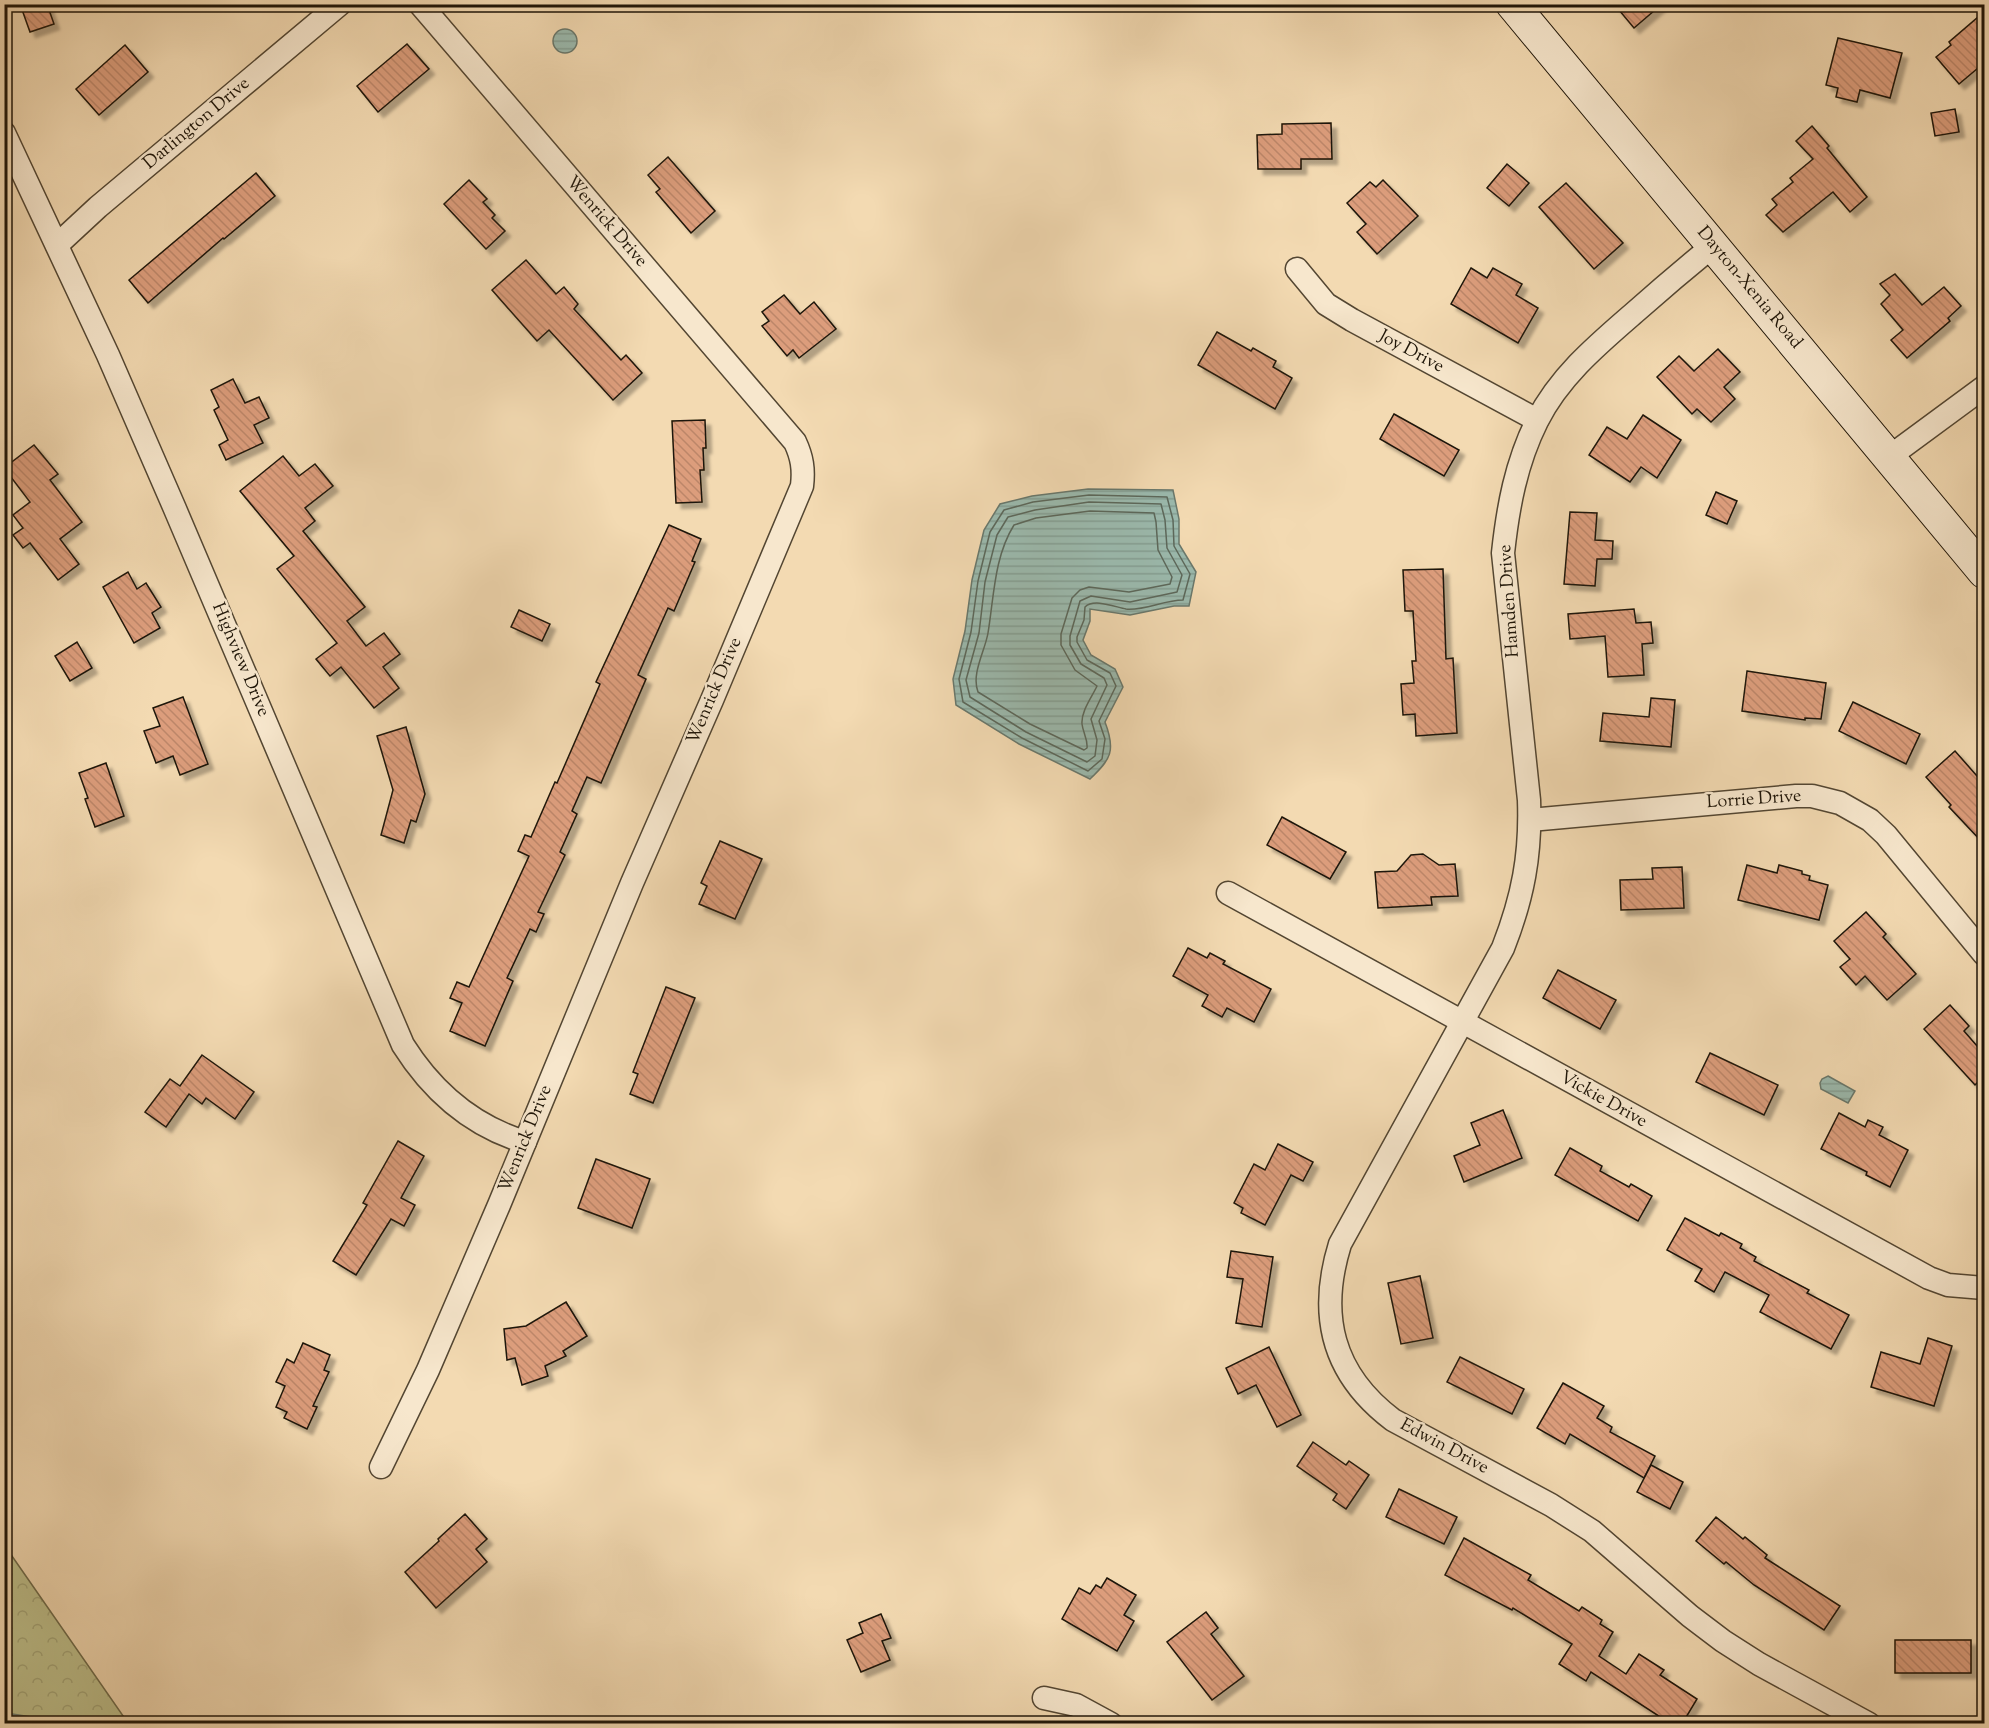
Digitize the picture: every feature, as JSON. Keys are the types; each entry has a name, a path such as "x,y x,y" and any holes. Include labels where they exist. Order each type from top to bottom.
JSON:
{"main road":[{"name":"Dayton-Xenia Road","path":"1518,7 1984,572"}],"street":[{"name":"Darlington Drive","path":"57,245 98,207 340,4"},
{"name":"Wenrick Drive","path":"381,1467 428,1370 525,1142 632,883 802,486 804,471 801,455 795,442 420,4"},
{"name":"Highview Drive","path":"4,133 176,509 404,1045 427,1079 462,1111 492,1130 525,1142"},
{"name":"Hamden Drive","path":"1462,1022 1503,948 1516,916 1528,861 1530,820 1503,553 1514,483 1525,447 1537,420 1574,368 1599,343 1714,245"},
{"name":"Joy Drive","path":"1297,269 1326,304 1537,420"},
{"path":"1889,457 1984,387"},
{"name":"Lorrie Drive","path":"1530,820 1796,796 1825,798 1840,802 1862,814 1886,835 1984,954"},
{"name":"Vickie Drive","path":"1228,893 1929,1278 1948,1285 1984,1288"},
{"name":"Edwin Drive","path":"1462,1022 1341,1244 1332,1270 1329,1300 1333,1330 1342,1359 1349,1372 1368,1399 1393,1420 1551,1505 1592,1531 1690,1616 1724,1641 1759,1664 1869,1724"},
{"path":"1044,1698 1076,1705 1111,1724"}],"green space":[{"path":"5,1546 128,1723 5,1723"}],"water":[{"path":"565,29 570,30 576,36 576,46 570,52 565,53 560,52 554,46 553,41 554,36 560,30"},
{"path":"1088,489 1173,490 1179,519 1179,544 1196,572 1189,606 1174,606 1130,615 1090,609 1090,621 1083,640 1091,655 1115,669 1123,687 1105,722 1110,740 1110,754 1103,766 1090,779 1019,744 956,705 953,679 965,631 972,580 984,530 1000,504 1032,496"},
{"path":"1828,1076 1855,1091 1848,1103 1821,1089 1822,1079"}],"building":[{"path":"20,4 47,4 54,24 30,32"},
{"path":"1614,4 1662,4 1634,28"},
{"path":"1984,12 1984,63 1959,84 1936,57 1951,45 1949,42"},
{"path":"1838,38 1902,53 1890,98 1860,90 1857,102 1836,97 1838,88 1826,85"},
{"path":"407,44 429,69 378,112 357,86"},
{"path":"125,45 148,72 99,115 76,89"},
{"path":"1955,109 1959,132 1935,136 1931,113"},
{"path":"1331,123 1332,159 1301,159 1301,169 1258,169 1257,135 1282,134 1282,124"},
{"path":"1812,126 1867,197 1850,212 1833,192 1783,232 1766,215 1777,205 1772,199 1793,182 1790,178 1813,159 1796,141"},
{"path":"668,157 715,211 691,233 656,192 660,189 648,175"},
{"path":"1507,164 1529,183 1509,206 1487,188"},
{"path":"256,173 275,196 148,303 129,280"},
{"path":"469,180 487,199 483,202 495,215 492,218 505,231 486,249 444,204"},
{"path":"1383,180 1418,216 1377,254 1357,232 1366,224 1347,203 1370,182 1376,187"},
{"path":"1566,183 1623,243 1594,269 1539,207"},
{"path":"526,260 556,294 564,287 578,304 574,309 621,360 626,355 642,373 613,400 549,330 537,341 492,290"},
{"path":"1471,268 1487,278 1493,268 1522,284 1516,295 1538,308 1518,343 1451,304"},
{"path":"1895,274 1922,305 1944,287 1961,306 1948,318 1950,321 1907,358 1891,340 1903,330 1881,304 1890,295 1880,284"},
{"path":"784,295 800,314 814,302 836,329 799,358 793,350 787,356 762,326 769,321 762,312"},
{"path":"1217,332 1251,351 1253,348 1276,361 1273,367 1292,378 1275,409 1198,365"},
{"path":"1718,349 1740,372 1724,387 1735,399 1711,422 1697,409 1692,414 1657,377 1679,356 1694,371"},
{"path":"233,379 245,403 259,397 269,418 254,425 263,443 226,460 219,445 228,440 214,410 219,407 211,390"},
{"path":"1394,414 1459,450 1444,476 1380,439"},
{"path":"1643,415 1681,440 1657,478 1641,467 1630,482 1589,455 1607,427 1627,439"},
{"path":"705,420 704,470 700,470 702,502 676,503 672,421"},
{"path":"34,445 58,474 50,480 82,522 60,539 79,564 58,580 30,543 23,548 13,535 23,528 13,515 30,502 4,468"},
{"path":"283,456 299,476 315,464 333,486 305,508 315,521 303,531 365,607 347,621 366,646 384,633 400,654 383,667 399,688 374,708 341,667 330,676 316,659 337,643 277,569 294,556 240,491"},
{"path":"1716,492 1737,501 1727,524 1706,515"},
{"path":"1570,512 1597,513 1595,540 1613,541 1612,559 1597,559 1595,586 1564,584"},
{"path":"669,525 701,539 692,561 695,562 674,611 668,608 638,675 646,679 601,783 587,777 572,811 577,814 560,852 565,855 538,912 544,914 536,932 530,929 507,978 513,981 485,1046 450,1031 462,1003 450,998 457,982 469,987 529,856 518,851 525,835 531,837 555,782 557,783 600,684 596,682"},
{"path":"1443,569 1446,659 1453,658 1457,733 1416,736 1415,714 1403,715 1401,684 1414,683 1412,661 1416,661 1413,611 1405,611 1403,570"},
{"path":"128,572 137,589 146,583 161,607 152,613 160,628 134,643 103,587"},
{"path":"1634,609 1636,623 1651,622 1653,643 1642,644 1644,675 1608,677 1605,636 1570,639 1568,614"},
{"path":"519,610 550,624 542,641 511,627"},
{"path":"77,642 92,668 70,681 55,656"},
{"path":"1747,671 1826,683 1821,719 1805,718 1805,720 1742,711"},
{"path":"183,697 208,764 180,775 173,756 156,763 144,731 160,726 153,708"},
{"path":"1651,698 1675,700 1671,747 1600,741 1603,713 1649,717"},
{"path":"1853,702 1920,734 1906,764 1839,731"},
{"path":"406,727 425,794 416,822 411,820 404,843 381,835 393,790 377,736"},
{"path":"1955,751 1984,784 1984,844 1949,807 1951,805 1926,777"},
{"path":"106,763 124,816 95,827 79,773"},
{"path":"1282,817 1346,852 1330,879 1267,845"},
{"path":"720,841 762,859 735,919 699,904 707,886 701,883"},
{"path":"1423,854 1439,865 1455,864 1458,896 1431,897 1432,905 1378,908 1375,872 1397,871 1411,855"},
{"path":"1747,865 1777,873 1779,865 1802,871 1802,874 1810,876 1809,880 1828,885 1819,920 1738,900"},
{"path":"1682,867 1684,908 1621,910 1620,880 1653,879 1652,868"},
{"path":"1866,912 1886,934 1883,937 1916,974 1887,1000 1865,976 1856,985 1840,967 1850,959 1834,941"},
{"path":"1188,948 1207,958 1210,953 1225,961 1223,964 1271,989 1254,1022 1227,1008 1222,1017 1202,1006 1208,995 1173,976"},
{"path":"1558,970 1616,1000 1600,1029 1543,998"},
{"path":"666,987 695,998 653,1103 630,1094 638,1074 633,1072"},
{"path":"1950,1005 1969,1026 1964,1031 1984,1054 1984,1076 1975,1085 1924,1029"},
{"path":"1710,1053 1778,1085 1764,1115 1696,1082"},
{"path":"202,1055 254,1092 235,1119 206,1098 202,1104 189,1094 166,1127 145,1112 170,1079 180,1086"},
{"path":"1503,1110 1522,1158 1464,1182 1454,1156 1480,1145 1471,1123"},
{"path":"1839,1113 1865,1127 1868,1120 1883,1127 1879,1135 1908,1150 1890,1187 1866,1175 1867,1172 1821,1149"},
{"path":"398,1141 424,1156 401,1198 415,1205 404,1226 391,1219 356,1275 333,1261 367,1205 363,1203"},
{"path":"1278,1144 1313,1162 1303,1181 1291,1175 1265,1225 1241,1213 1243,1208 1234,1203 1254,1164 1265,1170"},
{"path":"1570,1148 1602,1166 1600,1171 1629,1187 1631,1184 1652,1196 1638,1221 1555,1175"},
{"path":"596,1159 650,1179 632,1228 578,1208"},
{"path":"1685,1218 1719,1236 1721,1233 1742,1244 1740,1248 1756,1257 1754,1261 1809,1290 1807,1293 1849,1315 1831,1349 1760,1312 1769,1295 1725,1272 1714,1292 1695,1281 1702,1269 1667,1250"},
{"path":"1231,1251 1273,1257 1262,1327 1236,1323 1243,1279 1227,1277"},
{"path":"1420,1276 1433,1338 1401,1344 1388,1283"},
{"path":"566,1302 587,1336 563,1351 566,1356 545,1366 548,1376 522,1385 515,1358 507,1360 504,1329 526,1326"},
{"path":"1928,1338 1952,1346 1934,1406 1871,1387 1881,1352 1920,1364"},
{"path":"303,1343 330,1355 324,1370 329,1372 313,1406 317,1407 307,1429 284,1418 287,1412 276,1407 285,1386 276,1382 287,1359 294,1363"},
{"path":"1269,1347 1301,1415 1277,1427 1256,1385 1238,1394 1226,1368"},
{"path":"1460,1357 1524,1389 1512,1414 1447,1382"},
{"path":"1563,1383 1604,1406 1597,1418 1612,1427 1610,1432 1655,1456 1644,1478 1570,1434 1565,1444 1537,1428"},
{"path":"1313,1442 1346,1465 1349,1461 1369,1475 1346,1509 1333,1500 1337,1494 1297,1466"},
{"path":"1651,1465 1683,1482 1670,1509 1637,1492"},
{"path":"1399,1489 1457,1517 1444,1544 1386,1517"},
{"path":"465,1514 487,1539 476,1549 487,1562 436,1608 405,1572"},
{"path":"1716,1517 1767,1555 1765,1558 1840,1606 1824,1630 1754,1585 1696,1541"},
{"path":"1464,1538 1531,1575 1528,1580 1579,1611 1582,1607 1602,1620 1600,1624 1613,1632 1599,1656 1626,1674 1639,1654 1664,1670 1660,1675 1697,1699 1682,1724 1671,1724 1591,1672 1586,1681 1559,1664 1572,1644 1513,1608 1512,1610 1445,1575"},
{"path":"1107,1578 1136,1595 1124,1615 1134,1621 1117,1651 1062,1619 1079,1588 1090,1594 1096,1585 1101,1588"},
{"path":"1206,1612 1218,1628 1211,1634 1244,1676 1212,1700 1167,1642"},
{"path":"881,1614 891,1638 882,1641 890,1660 861,1672 847,1640 863,1633 859,1623"},
{"path":"1895,1640 1971,1640 1971,1673 1895,1673"}],"waterway":[{"path":"4,1715 42,1721 45,1724"}]}
